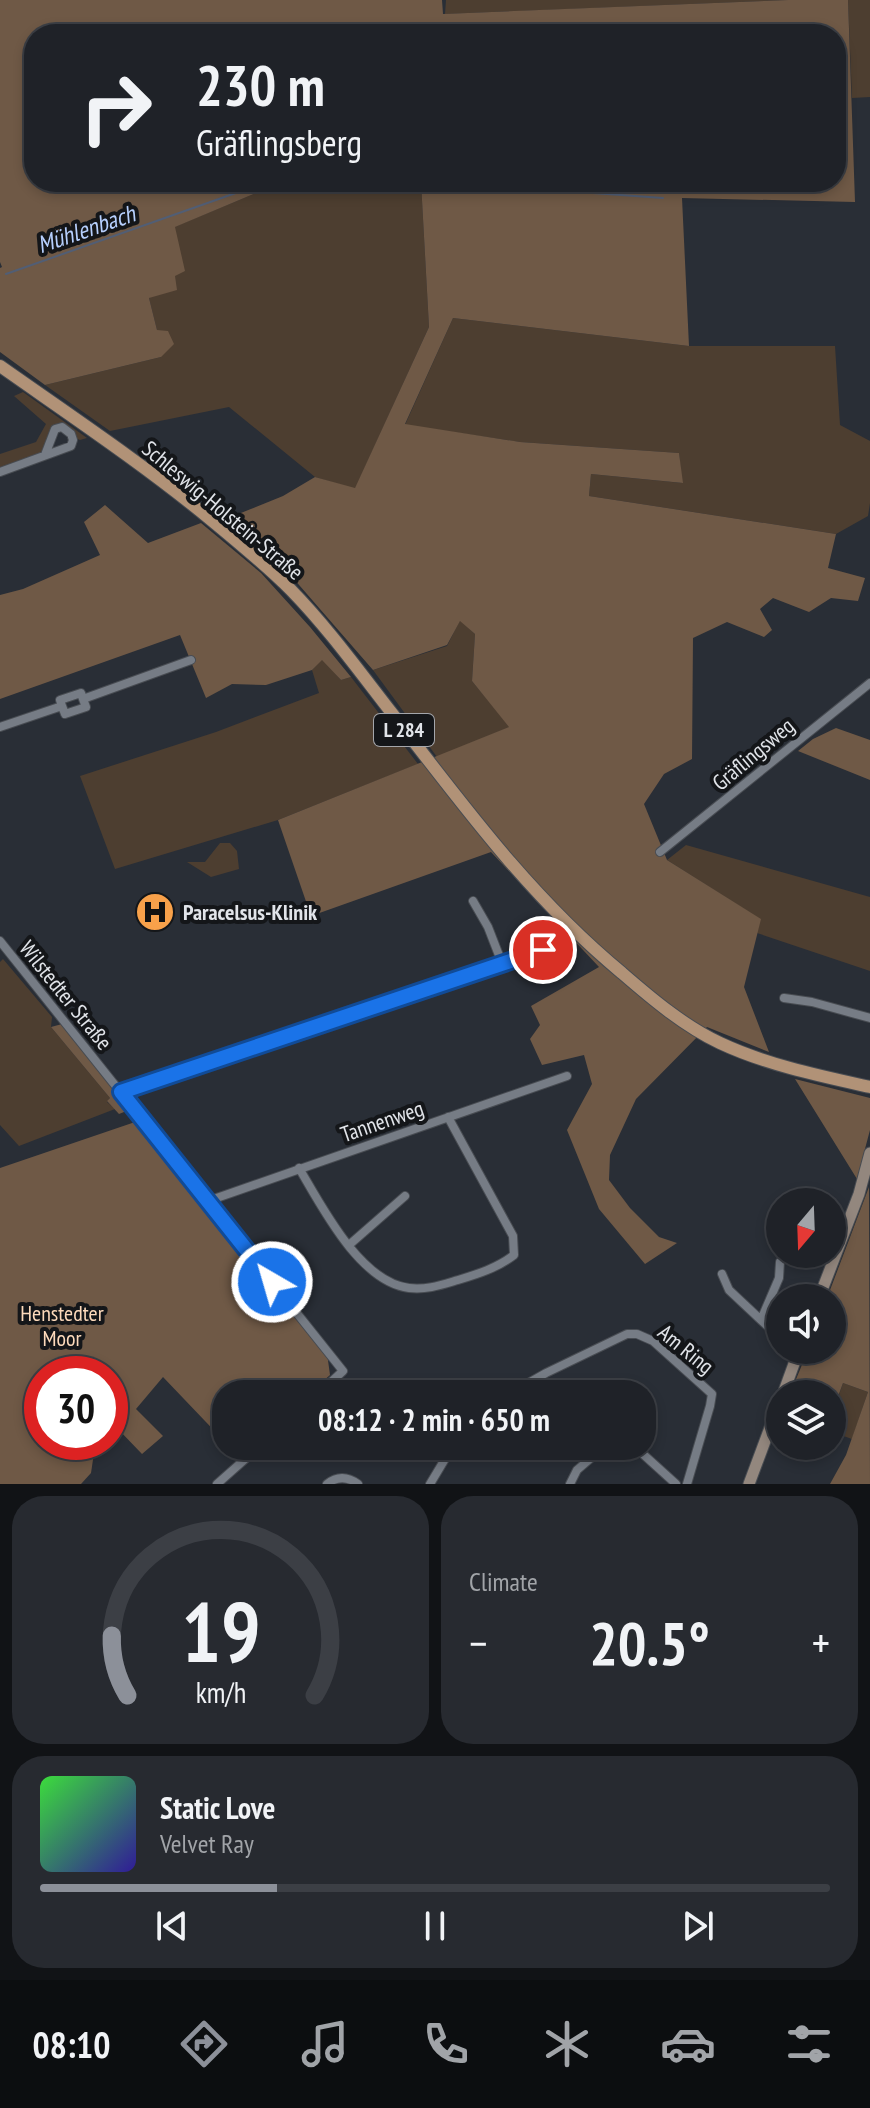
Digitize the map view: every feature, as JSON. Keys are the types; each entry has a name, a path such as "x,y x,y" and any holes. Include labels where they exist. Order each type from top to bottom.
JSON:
{"main road":[{"name":"Schleswig-Holstein-Straße","path":"0,366 183,497 274,573 323,626 526,883 575,932 655,1001 696,1030 752,1056 870,1087"}],"street":[{"path":"0,472 45,455"},
{"path":"83,699 191,660"},
{"name":"Gräflingsweg","path":"660,852 870,683"},
{"path":"81,693 86,707 65,714 62,706 60,700 81,693"},
{"path":"0,727 62,706"},
{"path":"473,901 488,927 502,963"},
{"name":"Wilstedter Straße","path":"0,941 343,1371 333,1380"},
{"path":"121,1092 543,950"},
{"path":"784,998 812,1002 870,1018"},
{"name":"Tannenweg","path":"208,1201 567,1076"},
{"path":"299,1168 323,1209 370,1269 392,1283 411,1288 432,1288 466,1278 501,1265 514,1255 513,1236 448,1117"},
{"path":"824,1284 859,1194 870,1153"},
{"path":"349,1245 405,1196"},
{"path":"761,1320 779,1278 780,1268"},
{"path":"722,1274 729,1290 766,1325"},
{"name":"Am Ring","path":"534,1380 627,1334 644,1336 712,1394 687,1484"},
{"path":"749,1484 766,1438"},
{"path":"217,1484 244,1460"},
{"path":"430,1484 444,1460"},
{"path":"570,1484 577,1470 589,1460"},
{"path":"649,1460 676,1484"},
{"path":"327,1484 335,1479 348,1478 358,1484"}],"shaded area":[{"path":"446,0 788,0 445,14"},
{"path":"848,0 870,0 870,97 852,98"},
{"path":"258,192 422,192 429,327 355,489 315,477 229,407 110,431 45,385 161,357 149,298 175,276 174,227"},
{"path":"453,318 689,346 835,346 840,425 870,441 868,516 836,534 589,496 591,474 682,483 679,453 520,442 405,425"},
{"path":"23,392 87,438 75,438 62,425 43,454 0,469 0,454 36,442 46,424 14,396"},
{"path":"460,620 475,634 472,681 510,727 437,757 373,670 447,646"},
{"path":"322,659 341,680 351,677 418,764 278,820 115,869 80,776 216,732 319,693 312,670"},
{"path":"220,843 230,843 237,851 239,869 211,877 187,862 205,862"},
{"path":"686,845 870,897 870,971 757,933 760,919 667,860"},
{"path":"3,959 52,1017 51,1027 110,1098 107,1102 115,1109 19,1146 0,1125 0,962"},
{"path":"846,1384 868,1392 852,1439 846,1437"}],"green space":[{"path":"0,0 442,0 443,14 848,0 855,202 682,198 689,346 453,318 405,424 520,442 679,453 683,483 591,474 589,496 836,534 828,568 865,578 858,601 831,598 809,612 773,598 760,609 772,630 764,637 727,622 693,638 692,759 664,774 644,804 667,860 761,919 744,987 769,1052 707,1027 636,1099 610,1155 609,1180 630,1208 659,1237 677,1243 645,1264 599,1209 567,1130 592,1084 584,1055 542,1065 530,1039 540,1025 531,1006 599,967 491,852 311,916 278,820 509,727 472,681 475,634 460,621 447,645 373,670 293,578 226,519 283,496 315,477 355,488 429,327 422,192 846,192 846,24 24,24 24,192 258,192 175,227 185,271 175,276 177,290 149,298 157,330 168,331 174,344 161,357 45,385 0,352"},
{"path":"105,505 148,543 201,523 261,573 351,677 341,680 322,660 312,670 266,685 232,684 206,698 180,635 0,699 0,595 23,589 100,555 84,522"},
{"path":"836,728 870,740 870,780 798,751 813,739"},
{"path":"62,1024 103,1072 129,1110 119,1114 107,1101 110,1098 51,1027"},
{"path":"795,1079 870,1098 870,1130 857,1179"},
{"name":"Henstedter Moor","path":"138,1121 327,1353 330,1375 324,1380 212,1380 212,1428 163,1377 136,1409 163,1436 142,1454 128,1439 128,1356 24,1356 24,1460 93,1460 91,1473 81,1484 0,1484 0,1168"},
{"path":"869,1187 870,1484 830,1484 846,1460 868,1392 846,1384 846,1380 796,1380 802,1364 846,1364 846,1284 832,1284 838,1268 846,1268 846,1248"}],"waterway":[{"name":"Mühlenbach","path":"6,274 239,192"},
{"name":"Mühlenbach","path":"578,192 663,198"}],"place":[{"name":"Paracelsus-Klinik","path":"155,912"}],"route":[{"path":"272,1282 121,1092 543,950"}]}
